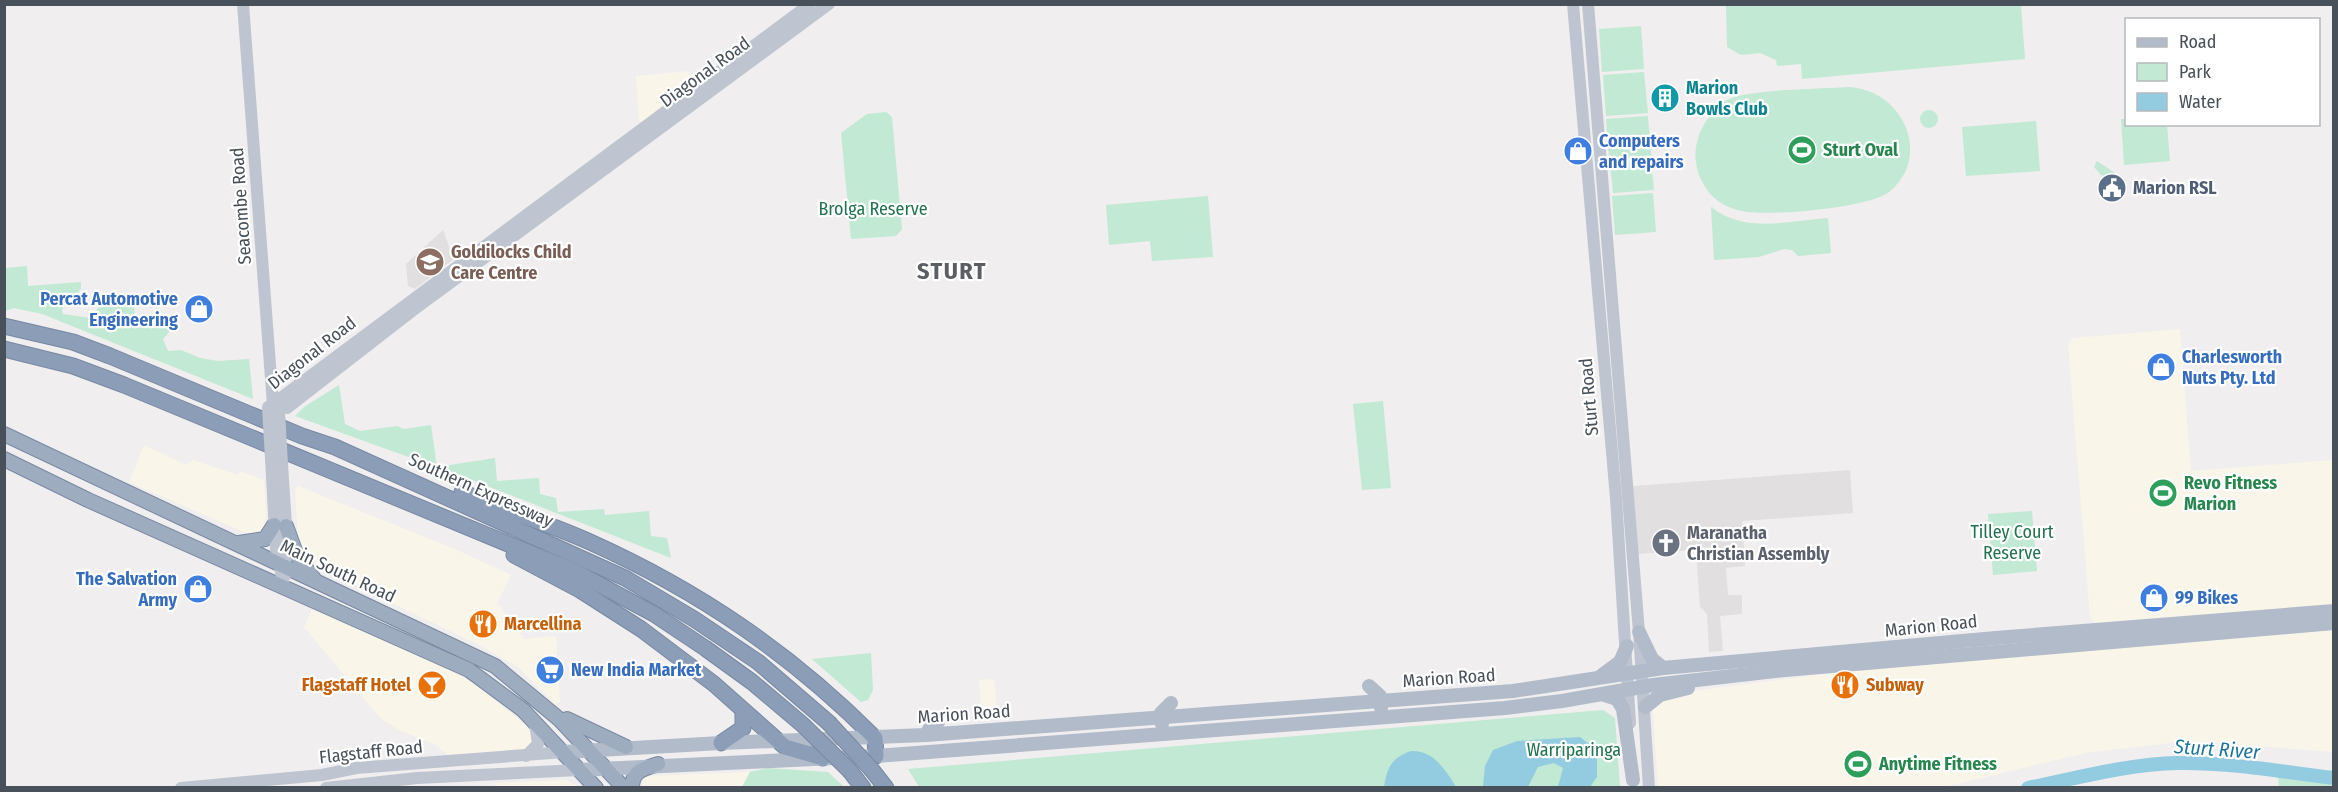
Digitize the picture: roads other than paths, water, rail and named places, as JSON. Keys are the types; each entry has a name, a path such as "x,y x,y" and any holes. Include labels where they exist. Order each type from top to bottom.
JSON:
{"highway":[{"name":"Southern Expressway","path":"4,326 73,342 292,432 335,447 573,552 634,583 694,619 758,662 874,763 886,788"},
{"name":"Southern Expressway","path":"4,349 73,366 124,385 433,515 507,542 576,573 654,614 752,682 803,725 850,771 863,788"},
{"name":"Main South Road","path":"4,434 239,543 495,666 551,712 590,749 624,788"},
{"path":"335,447 400,468 553,526 648,570 772,646 804,671 875,738 874,763"},
{"name":"Main South Road","path":"4,459 88,500 469,670 505,696 535,723 596,788"},
{"path":"88,500 97,479"},
{"path":"433,515 562,580 627,619 700,673 777,741 791,750 823,758"},
{"path":"239,543 266,539 280,525 297,556 314,580"},
{"path":"551,712 626,747"},
{"path":"721,742 743,728 745,719 743,712"},
{"path":"632,788 632,777 638,771 658,764"}],"main road":[{"name":"Seacombe Road","path":"243,4 274,408 284,586"},
{"name":"Diagonal Road","path":"274,408 756,50 810,4"},
{"name":"Diagonal Road","path":"756,50 829,4"},
{"name":"Sturt Road","path":"1573,4 1622,497 1639,632 1649,788"},
{"name":"Sturt Road","path":"1588,4 1622,497 1633,784"},
{"name":"Marion Road","path":"564,752 721,742 926,735 1109,723 1280,707 1513,692 1641,670 1996,638 2334,612"},
{"name":"Marion Road","path":"579,770 658,764 823,758 874,763 943,751 1515,707 1728,676 2334,623"},
{"path":"1639,632 1652,659 1663,668"},
{"path":"1599,678 1620,662 1627,646"},
{"path":"1872,650 1898,660"},
{"path":"1645,707 1660,695 1728,676"},
{"path":"1369,686 1379,694 1381,702 1380,711 1371,718"},
{"path":"1600,694 1617,699 1623,709 1633,784"},
{"path":"1171,703 1162,710 1161,718 1164,726 1189,732"},
{"path":"1280,707 1298,715 1296,724"},
{"path":"938,722 930,728 926,735 930,742 943,751"},
{"path":"525,756 538,744 535,723"},
{"path":"1100,739 1109,723"},
{"name":"Flagstaff Road","path":"182,788 405,765 564,752"},
{"path":"405,765 417,778 428,764"},
{"name":"Flagstaff Road","path":"326,788 417,778 579,770"}],"water":[{"path":"1580,737 1597,750 1597,777 1590,787 1558,787 1563,768 1554,763 1538,767 1528,787 1483,787 1485,766 1493,750 1517,741"},
{"path":"1411,751 1432,757 1443,767 1456,787 1384,787 1394,760"}],"waterway":[{"name":"Sturt River","path":"2028,788 2121,769 2178,763 2236,766 2334,778"}],"place":[{"name":"Marion Bowls Club","path":"1665,98"},
{"name":"Sturt Oval","path":"1802,150"},
{"name":"Computers and repairs","path":"1578,151"},
{"name":"Marion RSL","path":"2112,188"},
{"name":"Goldilocks Child Care Centre","path":"430,262"},
{"name":"Percat Automotive Engineering","path":"199,309"},
{"name":"Charlesworth Nuts Pty. Ltd","path":"2161,367"},
{"name":"Revo Fitness Marion","path":"2163,493"},
{"name":"Maranatha Christian Assembly","path":"1666,543"},
{"name":"The Salvation Army","path":"198,589"},
{"name":"99 Bikes","path":"2154,598"},
{"name":"Marcellina","path":"483,624"},
{"name":"New India Market","path":"550,670"},
{"name":"Flagstaff Hotel","path":"432,685"},
{"name":"Subway","path":"1845,685"},
{"name":"Anytime Fitness","path":"1858,764"}],"district":[{"name":"STURT","path":"952,271"}],"park label":[{"name":"Brolga Reserve","path":"873,209"},
{"name":"Tilley Court Reserve","path":"2012,542"},
{"name":"Warriparinga","path":"1574,750"}]}
